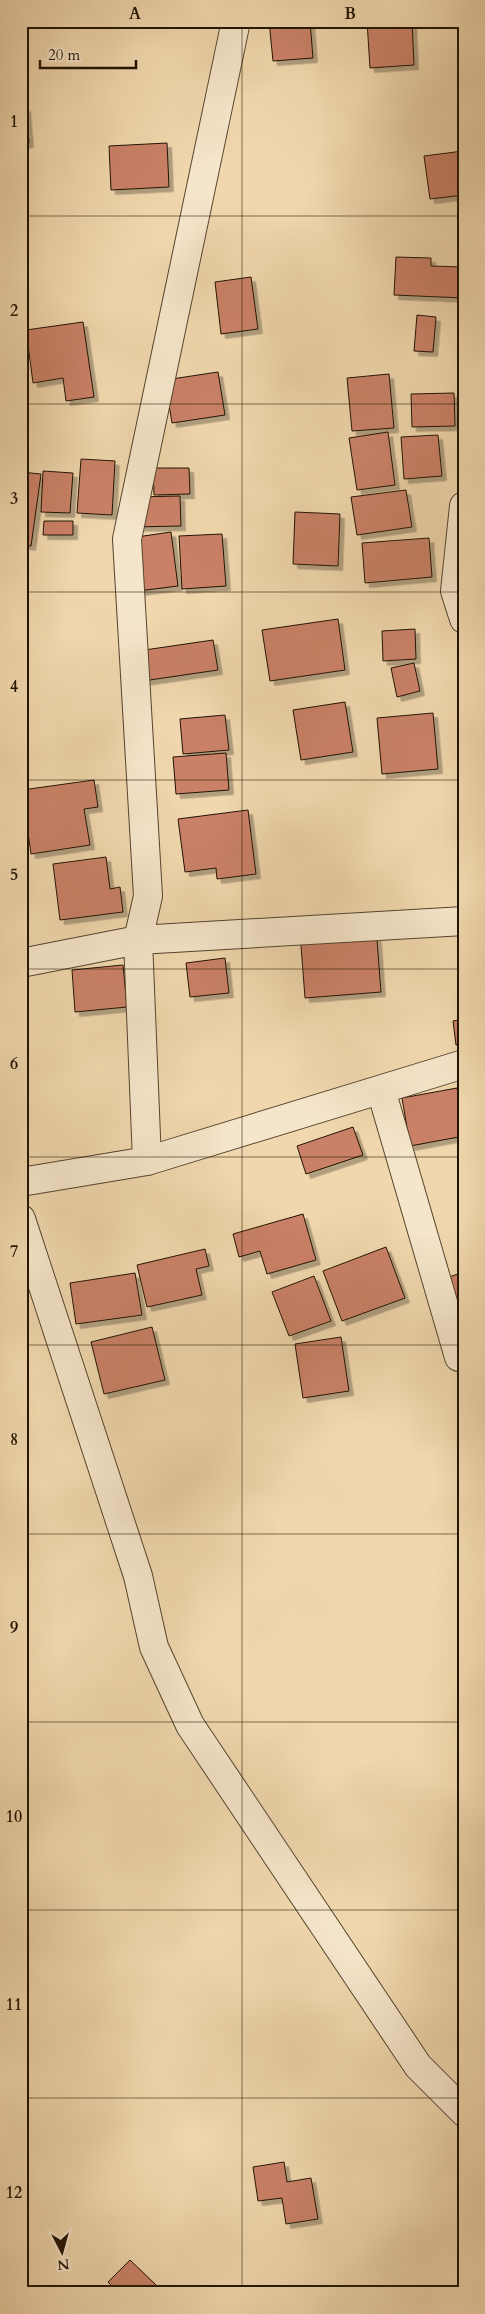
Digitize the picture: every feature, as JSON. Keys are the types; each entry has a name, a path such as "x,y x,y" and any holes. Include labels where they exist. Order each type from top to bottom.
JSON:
{"street":[{"path":"146,1161 138,940 148,896 127,539 236,21"},
{"path":"464,506 455,591 464,619"},
{"path":"21,963 138,940 464,921"},
{"path":"21,1182 146,1161 464,1064"},
{"path":"381,1090 459,1357"},
{"path":"21,1219 138,1576 154,1648 190,1725 418,2066 464,2112"}],"building":[{"path":"269,21 310,21 313,58 273,61"},
{"path":"367,21 412,21 414,65 370,68"},
{"path":"457,21 464,21 464,40 458,41"},
{"path":"26,107 29,143 21,144 21,108"},
{"path":"167,143 169,187 111,190 109,146"},
{"path":"463,151 464,195 430,199 424,156"},
{"path":"396,257 431,258 431,266 464,267 464,298 394,295"},
{"path":"251,277 258,329 221,334 215,282"},
{"path":"417,315 436,317 433,352 414,351"},
{"path":"83,322 94,397 66,401 63,378 33,383 26,330"},
{"path":"218,372 225,415 172,423 165,380"},
{"path":"389,374 394,428 352,431 347,378"},
{"path":"454,393 455,426 412,427 411,394"},
{"path":"388,432 395,485 357,490 349,438"},
{"path":"438,435 442,476 404,479 401,437"},
{"path":"81,459 115,461 112,515 77,513"},
{"path":"153,468 189,468 190,494 154,495"},
{"path":"43,471 73,473 70,513 41,512"},
{"path":"21,472 41,474 31,546 21,544"},
{"path":"406,490 412,527 357,535 351,497"},
{"path":"180,496 181,526 134,527 133,497"},
{"path":"295,512 340,514 338,566 293,564"},
{"path":"44,521 73,521 73,535 43,535"},
{"path":"171,532 178,586 130,592 123,539"},
{"path":"222,534 226,586 182,589 179,536"},
{"path":"429,538 432,577 365,583 362,543"},
{"path":"338,619 345,670 270,681 262,630"},
{"path":"415,629 416,659 383,661 382,631"},
{"path":"213,640 218,670 136,682 131,652"},
{"path":"414,663 420,691 397,697 391,668"},
{"path":"345,702 353,752 301,760 293,710"},
{"path":"433,713 438,769 382,774 377,718"},
{"path":"225,715 229,750 183,754 180,719"},
{"path":"226,753 229,790 176,794 173,757"},
{"path":"94,780 98,807 84,809 90,845 31,854 22,790"},
{"path":"248,810 256,874 217,879 216,868 185,872 178,819"},
{"path":"106,857 110,889 120,887 123,912 60,920 53,864"},
{"path":"376,927 381,992 305,998 300,933"},
{"path":"225,958 229,993 190,997 186,963"},
{"path":"123,965 127,1007 75,1012 72,970"},
{"path":"464,1019 464,1044 456,1045 453,1021"},
{"path":"457,1088 464,1136 410,1146 402,1098"},
{"path":"353,1127 363,1155 306,1174 297,1146"},
{"path":"303,1214 316,1260 267,1274 260,1251 239,1257 233,1234"},
{"path":"386,1247 405,1298 342,1321 323,1271"},
{"path":"205,1249 209,1266 196,1269 202,1295 147,1307 137,1265"},
{"path":"464,1272 464,1322 461,1323 446,1278"},
{"path":"135,1273 142,1315 76,1324 70,1283"},
{"path":"314,1276 331,1321 289,1336 272,1292"},
{"path":"152,1327 165,1380 104,1394 91,1342"},
{"path":"341,1337 349,1391 303,1398 295,1344"},
{"path":"284,2162 287,2182 311,2178 318,2219 286,2224 282,2198 258,2201 253,2167"},
{"path":"130,2260 157,2286 150,2293 119,2293 108,2282"}]}
